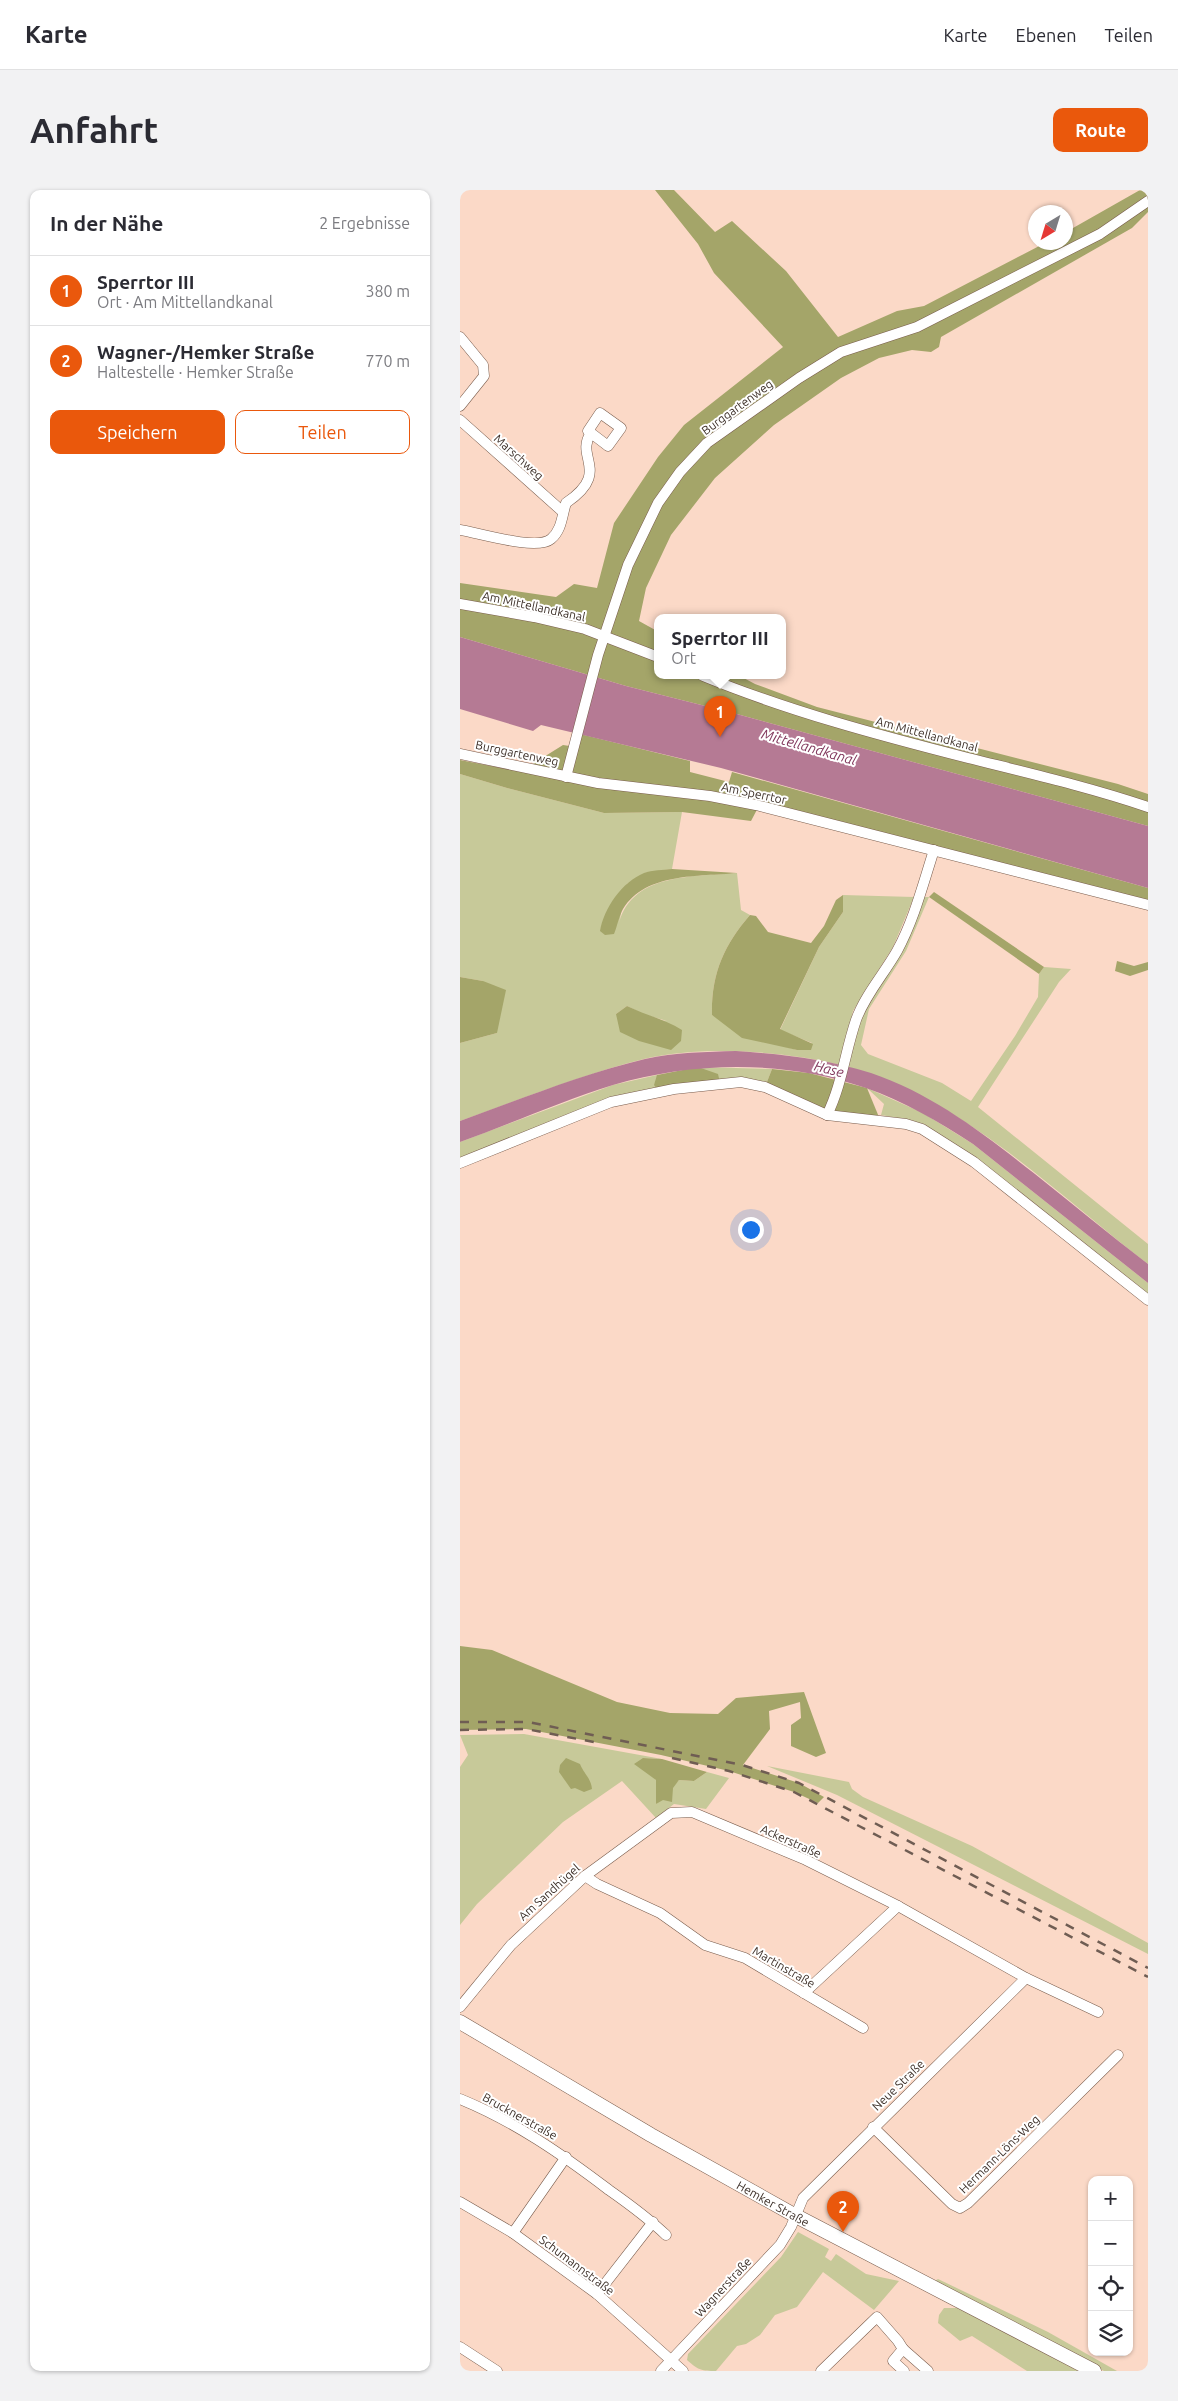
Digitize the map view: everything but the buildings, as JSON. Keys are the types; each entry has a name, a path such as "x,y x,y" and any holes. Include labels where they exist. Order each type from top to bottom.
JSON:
{"main road":[{"name":"Hemker Straße","path":"460,2022 651,2135 796,2216 1094,2371"}],"street":[{"name":"Burggartenweg","path":"460,754 566,777 598,655 606,637 628,565 658,503 680,472 707,443 799,378 841,352 917,327 1100,234 1148,201"},
{"path":"460,337 483,365 484,376 460,406"},
{"name":"Marschweg","path":"460,420 563,512"},
{"path":"460,530 540,544 551,539 560,527 566,503 580,493 588,481 591,468 587,450 588,438 591,434"},
{"name":"Am Mittellandkanal","path":"460,604 534,617 585,629 654,655"},
{"name":"Am Mittellandkanal","path":"710,679 738,691 816,716 926,747 1074,784 1148,807"},
{"name":"Am Sperrtor","path":"566,777 728,799 1148,905"},
{"path":"827,1116 849,1052 856,1021 864,1004 897,950 915,908 934,850"},
{"path":"460,1163 611,1102 720,1083 741,1082 764,1087 827,1116 906,1124 929,1134 974,1162 1148,1300"},
{"name":"Ackerstraße","path":"671,1813 692,1812 806,1860 898,1906 1026,1978 1098,2012"},
{"name":"Am Sandhügel","path":"460,2007 511,1945 585,1876 671,1813"},
{"name":"Martinstraße","path":"585,1876 596,1884 660,1913 705,1945 745,1958 863,2028"},
{"path":"804,1993 898,1906"},
{"name":"Neue Straße","path":"796,2216 803,2198 1026,1978"},
{"name":"Hermann-Löns-Weg","path":"873,2127 952,2204 960,2208 968,2203 1118,2055"},
{"name":"Brucknerstraße","path":"460,2099 487,2110 566,2157 653,2222 666,2235"},
{"path":"513,2233 566,2157"},
{"name":"Schumannstraße","path":"460,2202 513,2233 597,2294 683,2371"},
{"name":"Wagnerstraße","path":"662,2371 780,2245 796,2216"},
{"path":"597,2294 653,2222"},
{"path":"820,2371 877,2317 903,2349 928,2371"},
{"path":"460,2347 497,2371"},
{"path":"903,2349 893,2361 904,2371"}],"green space":[{"path":"655,190 674,190 715,232 732,221 786,271 838,337 897,311 924,306 1032,250 1073,250 1073,228 1140,190 1148,190 1148,212 1132,228 941,337 939,347 931,352 912,350 879,358 841,378 774,425 715,478 671,535 646,588 639,621 654,629 654,679 746,679 817,707 1118,784 1148,794 1148,826 733,713 626,686 460,637 460,583 556,597 574,584 597,588 614,523 658,457 684,425 783,347 714,273 698,244"},
{"path":"580,734 690,761 690,772 729,782 732,772 1148,888 1148,901 761,802 751,821 682,812 604,813 460,774 460,760 527,773 531,765 563,745 576,747"},
{"path":"460,774 604,813 682,812 672,869 645,873 627,884 619,923 626,906 637,894 651,886 685,877 737,873 741,910 750,915 726,949 721,961 714,986 712,1015 776,1044 797,1050 812,1043 780,1030 819,947 843,912 843,895 914,897 893,947 853,1011 841,1065 794,1056 742,1051 691,1052 667,1055 644,1059 597,1072 460,1121 460,1043 497,1033 483,981 460,977","holes":["627,1006 643,1014 667,1021 616,1014"]},
{"path":"672,869 737,873 690,876 659,882 645,888 633,897 623,909 614,934 605,935 600,931 605,914 621,889 644,873"},
{"path":"934,892 1044,967 1039,974 929,897"},
{"path":"843,895 843,912 819,947 780,1029 813,1044 811,1050 797,1050 742,1038 712,1015 714,986 721,961 726,949 750,915 756,916 768,932 811,943 824,926 836,900"},
{"path":"922,897 929,897 906,951 869,1009 861,1045 868,1054 942,1083 971,1101 1015,1036 1038,997 1039,974 1044,967 1071,969 1059,982 978,1107 1148,1244 1148,1264 1007,1151 970,1125 931,1102 891,1082 848,1067 862,1011"},
{"path":"1117,961 1134,966 1148,962 1148,970 1130,976 1115,971"},
{"path":"460,977 483,981 506,990 497,1033 460,1043"},
{"path":"627,1006 682,1030 681,1041 671,1050 639,1041 620,1032 616,1014"},
{"path":"698,1067 772,1069 765,1087 720,1083"},
{"path":"698,1067 718,1074 720,1083 659,1092 654,1085 657,1075"},
{"path":"772,1069 809,1073 867,1088 881,1122 838,1118 765,1087"},
{"path":"657,1075 659,1092 611,1102 460,1163 460,1142 613,1085"},
{"path":"867,1088 923,1113 973,1144 1148,1283 1148,1297 970,1157 914,1121 881,1115 884,1104"},
{"path":"460,1646 492,1650 617,1702 670,1713 718,1714 736,1698 804,1692 826,1753 816,1757 791,1746 791,1725 801,1718 800,1702 769,1711 770,1729 743,1765 799,1783 824,1797 818,1803 794,1792 729,1771 661,1755 526,1729 460,1730"},
{"path":"524,1734 662,1759 643,1758 656,1780 656,1804 679,1780 694,1781 707,1772 729,1778 706,1809 674,1804 656,1818 622,1781 563,1822 477,1904 460,1925 460,1767 468,1755 460,1735"},
{"path":"566,1758 580,1764 592,1789 584,1792 575,1788 571,1789 559,1772 560,1765"},
{"path":"643,1758 662,1759 707,1772 694,1781 679,1780 673,1788 672,1802 663,1800 656,1804 656,1780 634,1764"},
{"path":"767,1766 849,1782 852,1789 863,1797 972,1846 1148,1943 1148,1954 837,1795"},
{"path":"798,2232 829,2249 825,2257 831,2261 836,2254 866,2274 899,2281 874,2310 823,2272 797,2307 775,2315 760,2335 746,2344 737,2346 716,2371 697,2368 687,2360 688,2354 781,2257"},
{"path":"938,2279 1048,2332 1117,2371 1104,2371 933,2282"},
{"path":"944,2308 959,2308 1079,2371 1027,2371 972,2336 960,2341 938,2323 939,2315"}],"water":[{"name":"Mittellandkanal","path":"460,637 626,686 733,713 1148,826 1148,888 721,768 541,725 533,731 460,709"},
{"name":"Hase","path":"736,1051 804,1058 837,1064 871,1073 916,1092 957,1116 997,1144 1148,1264 1148,1283 973,1144 947,1128 880,1093 835,1079 803,1072 772,1068 707,1068 644,1077 594,1091 460,1142 460,1121 575,1079 656,1057"}],"railway":[{"path":"460,1722 528,1722 742,1765 799,1783 1148,1968"},
{"path":"460,1730 526,1729 599,1743"},
{"path":"672,1758 729,1771 794,1792 1148,1977"}],"place":[{"name":"Sperrtor III","path":"720,737"},
{"name":"Wagner-/Hemker Straße","path":"843,2232"}]}
